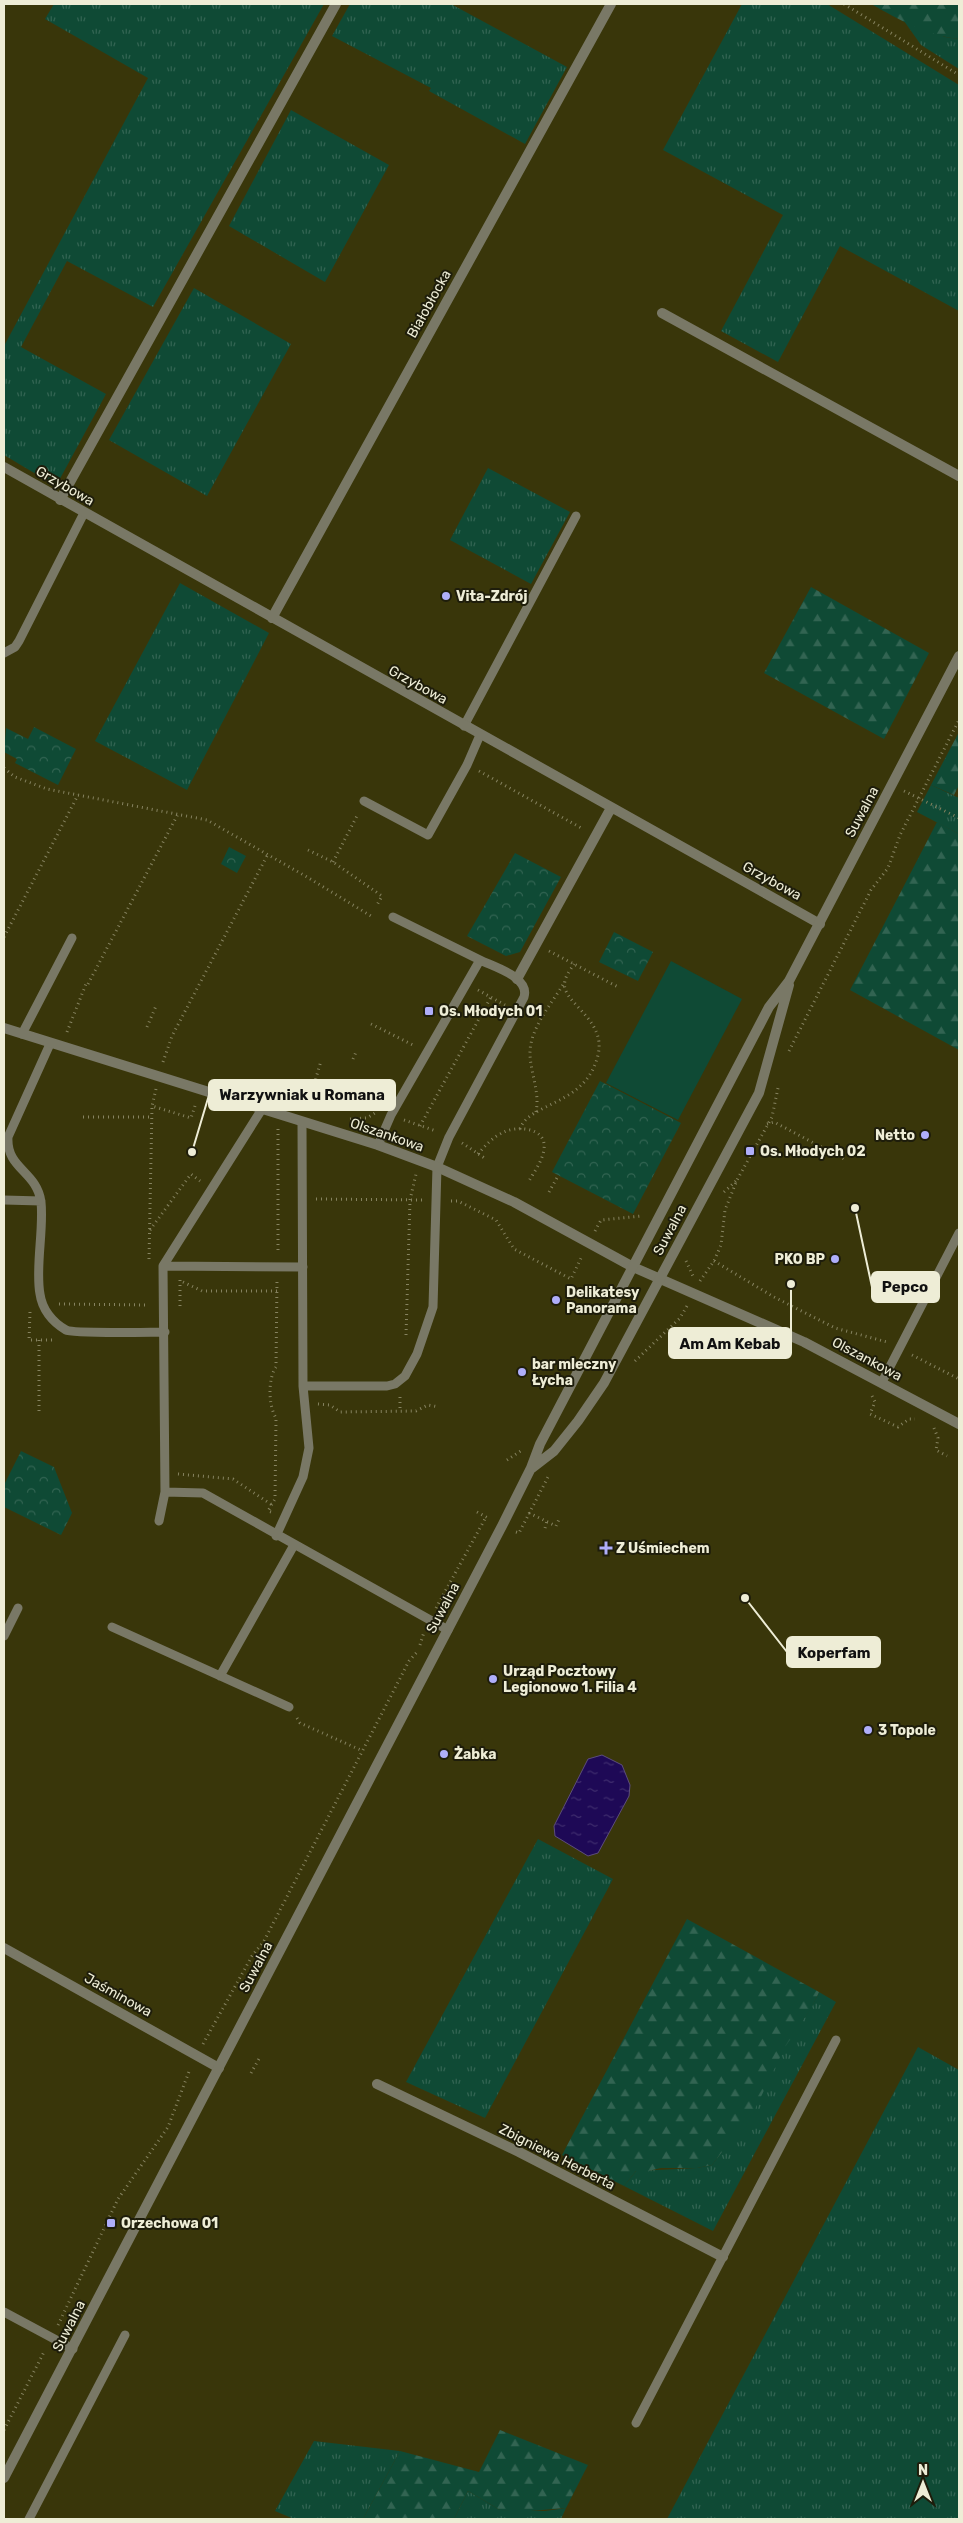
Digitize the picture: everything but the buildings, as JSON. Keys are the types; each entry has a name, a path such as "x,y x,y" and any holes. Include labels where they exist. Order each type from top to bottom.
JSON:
{"street":[{"path":"60,500 336,4"},
{"name":"Białobłocka","path":"272,618 611,4"},
{"path":"662,314 959,476"},
{"name":"Grzybowa","path":"4,467 820,924"},
{"name":"Suwalna","path":"4,2478 448,1630 531,1468 540,1444 769,1007 790,981 959,656"},
{"path":"517,979 611,808"},
{"name":"Suwalna","path":"531,1468 554,1451 584,1414 604,1384 759,1093 790,981"},
{"name":"Olszankowa","path":"4,1028 50,1044 378,1145 437,1167 514,1202 633,1267 804,1342 959,1424"},
{"name":"Jaśminowa","path":"4,1948 219,2068"},
{"name":"Zbigniewa Herberta","path":"378,2084 519,2152 722,2257"}],"lane":[{"path":"4,653 15,647 19,642 84,513"},
{"path":"464,726 576,516"},
{"path":"364,802 428,835 467,765 480,735"},
{"path":"303,1386 387,1386 395,1384 406,1376 418,1354 433,1307 434,1200 437,1167 449,1137 525,993 524,985 517,979 394,917"},
{"path":"22,1034 72,938"},
{"path":"378,1145 391,1115 480,960"},
{"path":"50,1044 8,1137 7,1150 14,1162 33,1179 41,1201 40,1294 49,1317 67,1331 164,1332"},
{"path":"159,1521 165,1492 164,1266 262,1110"},
{"path":"276,1536 303,1477 309,1448 303,1386 302,1122"},
{"path":"4,1200 41,1201"},
{"path":"882,1382 959,1233"},
{"path":"164,1266 303,1268"},
{"path":"165,1492 203,1493 276,1536 448,1630"},
{"path":"220,1676 294,1545"},
{"path":"4,1636 18,1608"},
{"path":"112,1628 289,1707"},
{"path":"636,2424 836,2040"},
{"path":"4,2312 73,2349"},
{"path":"29,2519 125,2335"}],"path":[{"path":"844,4 959,75"},
{"path":"786,1058 871,890 888,868 900,835 959,720"},
{"path":"467,765 588,831"},
{"path":"4,768 15,777 30,784 207,820 371,916"},
{"path":"892,785 959,818"},
{"path":"4,937 78,795"},
{"path":"333,862 364,802"},
{"path":"62,1047 87,984 178,814"},
{"path":"308,850 333,862 382,896 377,905"},
{"path":"149,1264 152,1106 159,1078 172,1036 268,854"},
{"path":"535,944 618,987"},
{"path":"536,1113 537,1098 530,1055 532,1041 541,1019 574,964"},
{"path":"520,1129 524,1121 575,1092 589,1076 598,1055 598,1034 589,1019 571,1000 564,982"},
{"path":"476,989 517,1011"},
{"path":"420,1126 491,997"},
{"path":"147,1027 156,1006"},
{"path":"370,1024 402,1039"},
{"path":"353,1059 356,1052"},
{"path":"308,1105 321,1061"},
{"path":"700,1280 714,1261 724,1233 725,1210 737,1180 766,1124 772,1117 779,1084"},
{"path":"152,1106 192,1118 197,1102"},
{"path":"350,1118 367,1118 377,1112 380,1107"},
{"path":"83,1117 152,1117"},
{"path":"403,1120 434,1131"},
{"path":"766,1124 774,1122 844,1159"},
{"path":"275,1499 276,1418 271,1411 271,1374 276,1367 278,1126"},
{"path":"478,1154 501,1133 509,1130 520,1129 539,1134 544,1140 543,1154 529,1181"},
{"path":"464,1144 486,1159"},
{"path":"404,1344 408,1326 410,1200 416,1173"},
{"path":"149,1231 191,1174 202,1182"},
{"path":"549,1192 558,1176"},
{"path":"721,1195 737,1180"},
{"path":"303,1199 458,1201 496,1220 514,1249 571,1279 582,1256"},
{"path":"601,1220 649,1215"},
{"path":"685,1257 691,1273 708,1283"},
{"path":"714,1261 774,1297 835,1328 884,1340 959,1379"},
{"path":"180,1280 202,1291 277,1291"},
{"path":"44,1304 148,1305"},
{"path":"628,1366 680,1318 687,1306 696,1310"},
{"path":"39,1340 39,1413"},
{"path":"395,1384 400,1390 400,1411"},
{"path":"872,1395 875,1402 870,1414 885,1422 898,1428 908,1419 920,1420"},
{"path":"305,1404 330,1405 340,1412 416,1411 428,1405 438,1407"},
{"path":"927,1424 934,1428 938,1438 936,1450 947,1456"},
{"path":"507,1460 526,1447"},
{"path":"529,1513 556,1526 560,1517"},
{"path":"202,2045 252,1956 264,1941 486,1517"},
{"path":"545,1528 548,1522"},
{"path":"289,1707 300,1723 362,1751"},
{"path":"221,2013 226,2016"},
{"path":"251,2073 260,2057"},
{"path":"4,2430 52,2338 118,2200 168,2127 191,2066"}],"green space":[{"path":"54,4 324,4 153,307 67,261 21,347 106,394 56,486 4,455 4,346 148,78 45,19"},
{"path":"350,4 451,4 567,67 525,144 429,91 431,88 332,36"},
{"path":"742,4 827,4 959,85 959,311 840,246 778,362 721,331 783,215 663,150"},
{"path":"871,4 959,4 959,39 925,31"},
{"path":"904,21 945,37 959,39 959,69 921,45"},
{"path":"291,110 389,165 325,282 229,226"},
{"path":"194,288 291,344 207,496 109,440"},
{"path":"488,468 570,512 531,584 450,540"},
{"path":"180,583 269,633 187,790 95,741"},
{"path":"811,587 929,653 884,739 764,673"},
{"path":"34,727 76,749 58,785 15,763 17,759 4,752 6,728 28,739"},
{"path":"959,732 959,785 954,795 931,785"},
{"path":"931,785 959,798 959,834 917,812"},
{"path":"937,822 959,834 959,1050 850,990"},
{"path":"229,847 246,856 237,873 221,864"},
{"path":"515,853 561,877 520,952 506,956 467,936"},
{"path":"614,932 653,952 638,981 599,962"},
{"path":"671,961 742,999 678,1120 606,1083"},
{"path":"600,1081 681,1123 633,1214 552,1172"},
{"path":"21,1451 54,1467 72,1513 61,1535 4,1507 4,1485"},
{"path":"538,1839 613,1879 485,2118 406,2082"},
{"path":"687,1919 819,1992 812,2007 785,2047 755,2109 712,2165 697,2168 661,2168 644,2172 636,2171 624,2186 562,2155"},
{"path":"819,1992 836,2002 713,2231 624,2186 636,2171 697,2168 712,2165 741,2122 784,2047 807,2014"},
{"path":"918,2047 959,2070 959,2519 667,2519"},
{"path":"500,2430 588,2465 566,2508 518,2512 500,2510 468,2491 454,2519 363,2519 400,2451 479,2472"},
{"path":"314,2441 400,2451 363,2519 294,2519 275,2511"},
{"path":"468,2491 500,2510 545,2511 566,2508 561,2519 454,2519"}],"water":[{"path":"602,1755 622,1765 630,1785 629,1796 598,1853 588,1856 555,1836 554,1826 588,1759"}],"place":[{"name":"Vita-Zdrój","path":"446,596"},
{"name":"Os. Młodych 01","path":"429,1011"},
{"name":"Netto","path":"925,1135"},
{"name":"Os. Młodych 02","path":"750,1151"},
{"name":"Warzywniak u Romana","path":"192,1152"},
{"name":"Pepco","path":"855,1208"},
{"name":"PKO BP","path":"835,1259"},
{"name":"Am Am Kebab","path":"791,1284"},
{"name":"Delikatesy Panorama","path":"556,1300"},
{"name":"bar mleczny Łycha","path":"522,1372"},
{"name":"Z Uśmiechem","path":"606,1548"},
{"name":"Koperfam","path":"745,1598"},
{"name":"Urząd Pocztowy Legionowo 1. Filia 4","path":"493,1679"},
{"name":"3 Topole","path":"868,1730"},
{"name":"Żabka","path":"444,1754"},
{"name":"Orzechowa 01","path":"111,2223"}]}
